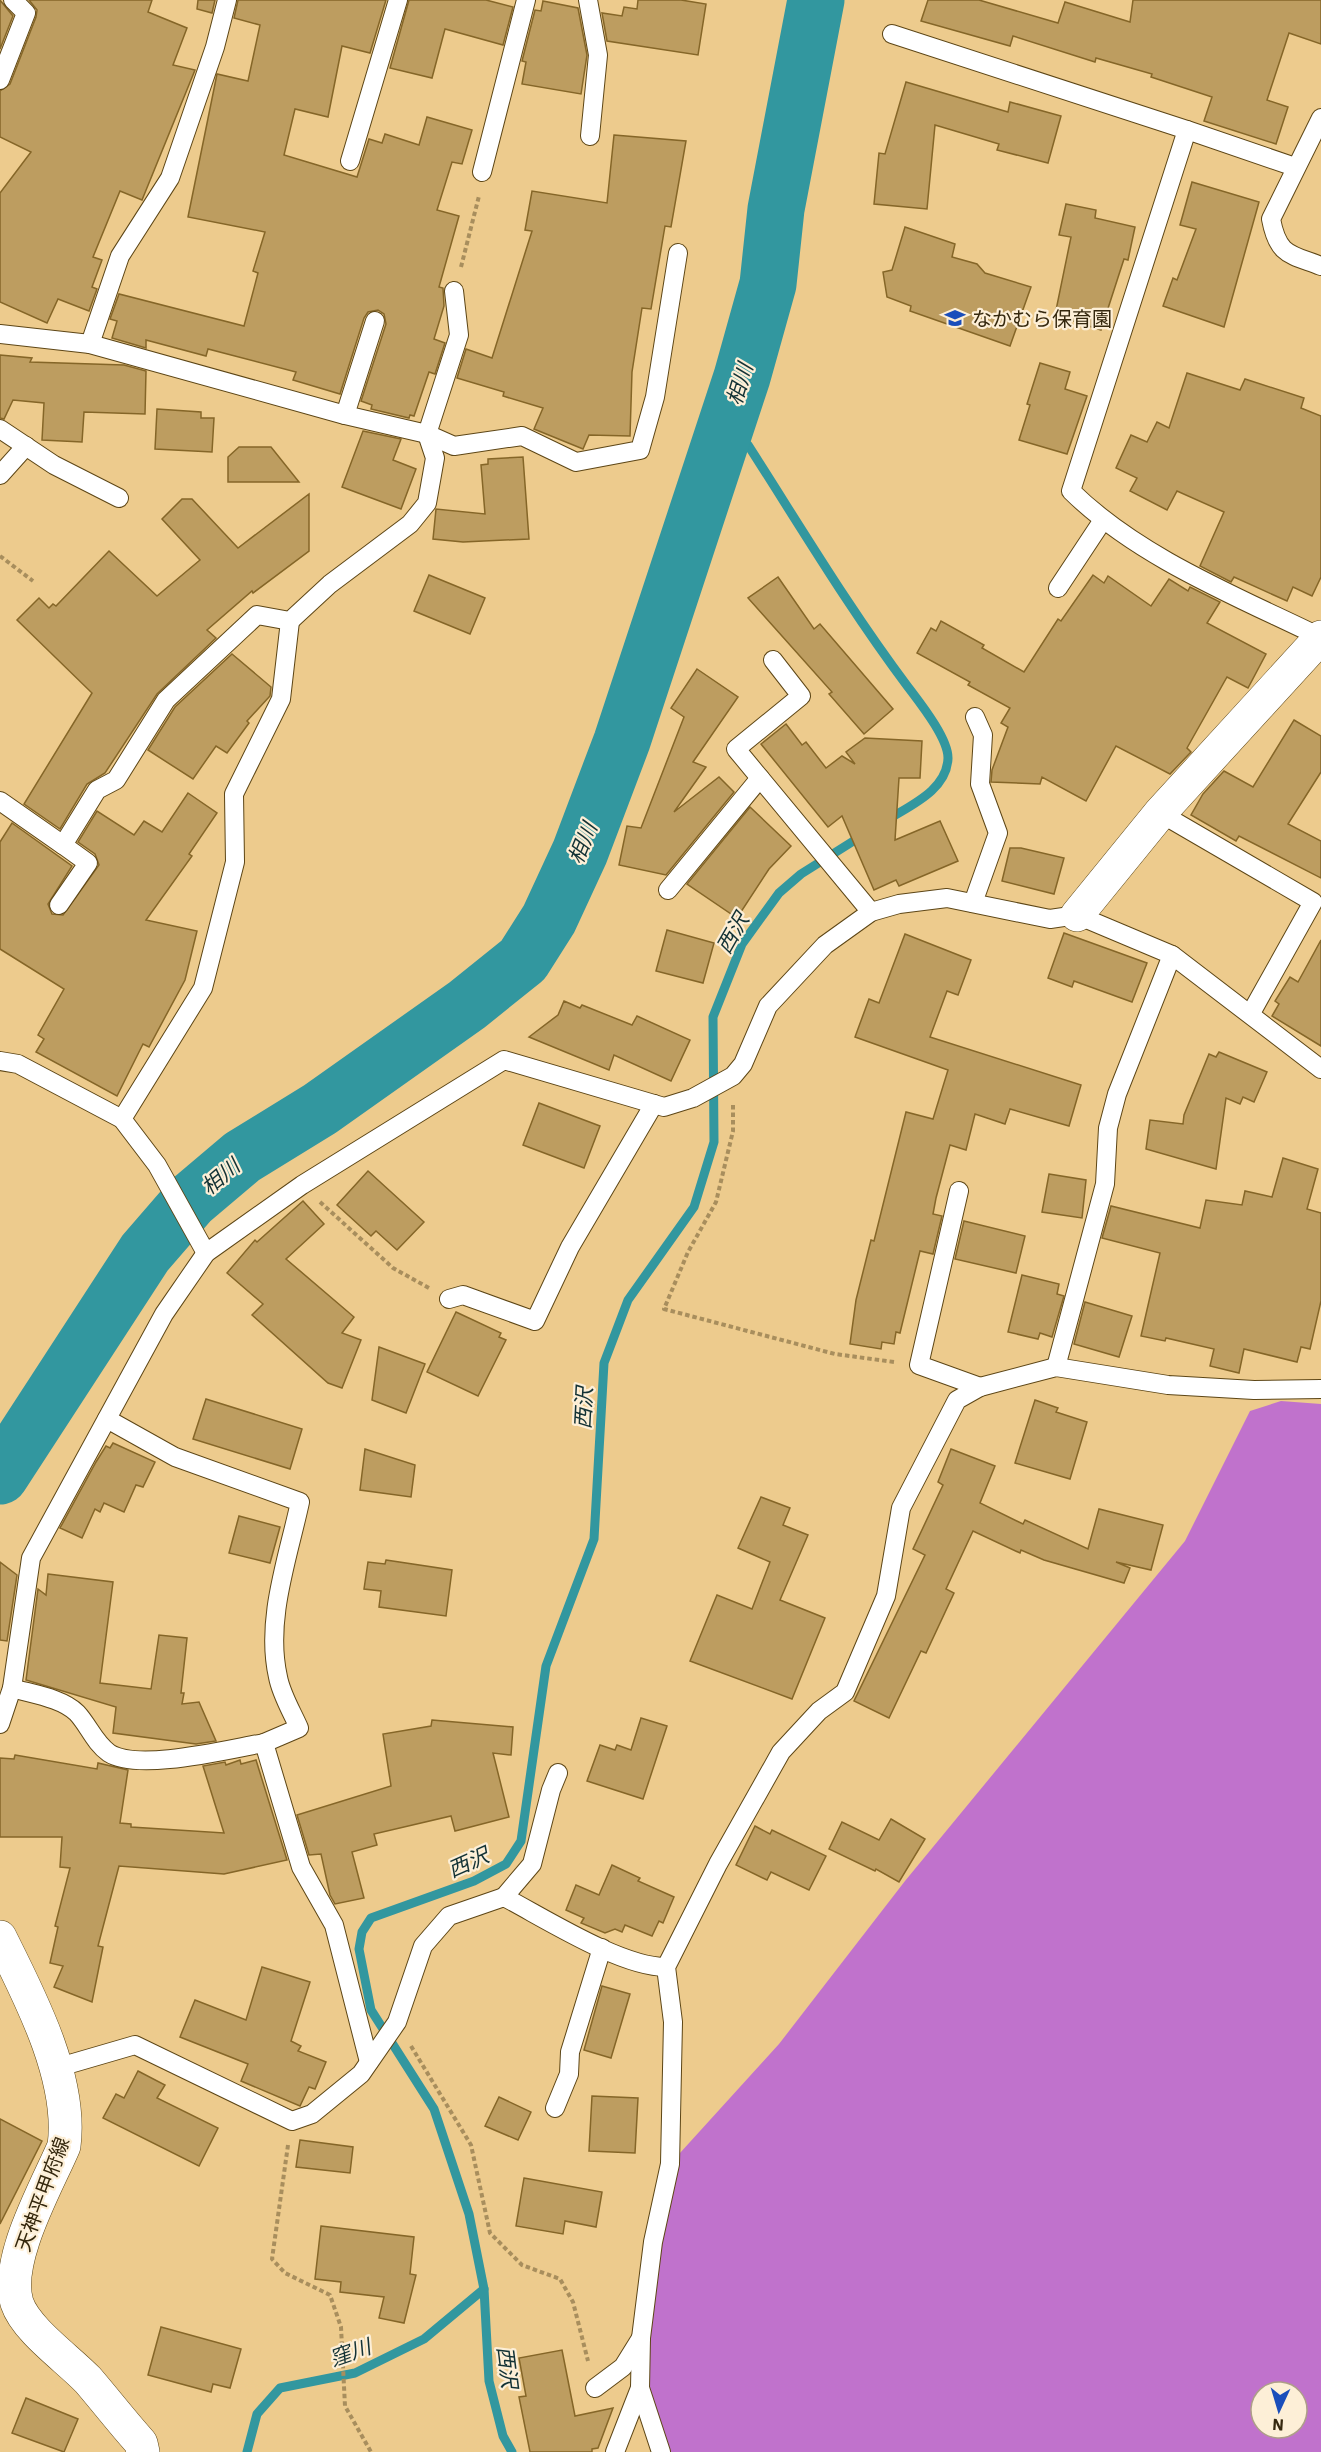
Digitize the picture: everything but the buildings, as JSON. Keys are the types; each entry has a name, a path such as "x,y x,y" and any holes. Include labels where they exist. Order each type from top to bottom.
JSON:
{"main road":[{"path":"1077,915 1160,813 1321,635"},
{"name":"天神平甲府線","path":"0,1937 56,2068 66,2128 63,2146 19,2256 9,2305 87,2380 134,2434 143,2452"}],"lane":[{"path":"0,80 26,13 13,0"},
{"path":"90,345 120,256 170,178 215,47 227,0"},
{"path":"350,161 398,0"},
{"path":"482,172 526,0"},
{"path":"588,0 598,55 590,136"},
{"path":"892,34 1294,167"},
{"path":"1321,118 1294,167 1271,219 1274,235 1284,252 1321,266"},
{"path":"1187,130 1071,491 1103,520 1191,575 1321,635"},
{"path":"0,334 90,345 345,415 427,434 454,446 522,436 576,462 640,450 656,397 678,253"},
{"path":"122,1119 203,988 235,862 234,794 281,699 290,621 330,584 410,524 427,503 435,458 427,434 459,335 454,291"},
{"path":"345,415 375,321"},
{"path":"0,429 54,465 119,498"},
{"path":"0,475 26,446"},
{"path":"1058,588 1103,520"},
{"path":"63,845 97,790 116,780 166,700 257,615 290,621"},
{"path":"772,660 801,696 736,749 871,912"},
{"path":"973,903 998,833 980,784 983,735 975,717"},
{"path":"668,890 760,778"},
{"path":"0,801 88,863 59,905"},
{"path":"1160,813 1313,902 1251,1012"},
{"path":"0,1724 12,1688 31,1558 202,1246 504,1060 664,1107 693,1098 728,1079 743,1064 768,1006 825,945 871,912 899,904 947,898 1050,920 1077,915 1172,955 1251,1012 1321,1069"},
{"path":"1056,1367 1105,1184 1108,1128 1117,1095 1172,955"},
{"path":"0,1061 18,1064 122,1119 157,1165 202,1246"},
{"path":"449,1299 463,1295 535,1321 570,1247 654,1104"},
{"path":"959,1191 919,1365 980,1387"},
{"path":"661,2452 640,2388 641,2338 653,2242 670,2164 673,2022 666,1967 718,1864 781,1752 819,1711 845,1692 886,1596 901,1508 957,1400 980,1387 1056,1367 1168,1385 1254,1390 1321,1389"},
{"path":"12,1688 55,1701 76,1712 96,1742 111,1754 134,1760 162,1760 264,1743 299,1728 278,1679 273,1647 277,1610 300,1502 175,1457 106,1419"},
{"path":"264,1743 301,1867 334,1924 372,2058"},
{"path":"56,2068 135,2045 292,2121 312,2114 361,2074 397,2022 423,1946 449,1916 504,1898 532,1864 551,1790 558,1773"},
{"path":"504,1898 602,1948 651,1967 666,1967"},
{"path":"555,2108 569,2074 570,2052 602,1948"},
{"path":"595,2388 623,2367 641,2338"},
{"path":"615,2452 640,2388"}],"path":[{"path":"454,291 477,208 482,172"},
{"path":"0,556 33,581"},
{"path":"728,1079 733,1131 716,1202 688,1252 664,1309 835,1354 919,1365"},
{"path":"302,1185 393,1268 449,1299"},
{"path":"397,2022 471,2145 490,2234 522,2265 560,2280 573,2302 595,2388"},
{"path":"292,2121 272,2259 285,2273 330,2295 341,2327 345,2406 372,2452"}],"shaded area":[{"path":"1281,1401 1321,1404 1321,2452 661,2452 641,2338 670,2164 779,2044 905,1881 1185,1541 1250,1411"}],"waterway":[{"name":"相川","path":"0,1476 145,1253 190,1201 242,1157 320,1109 467,1005 523,960 549,919 580,852 622,741 742,377 768,284 776,209 816,0"},
{"name":"西沢","path":"726,428 748,445 846,598 926,711 939,731 947,750 946,769 935,788 887,820"},
{"name":"西沢","path":"512,2452 503,2436 489,2381 484,2289 469,2214 434,2109 371,2010 359,1949 362,1932 371,1918 474,1881 506,1864 521,1841 546,1666 594,1539 604,1363 628,1300 694,1207 714,1142 713,1017 742,944 779,893 801,874 863,835"},
{"name":"窪川","path":"247,2452 257,2414 280,2388 355,2373 424,2339 484,2289"}],"place":[{"name":"なかむら保育園","path":"955,318"}]}
